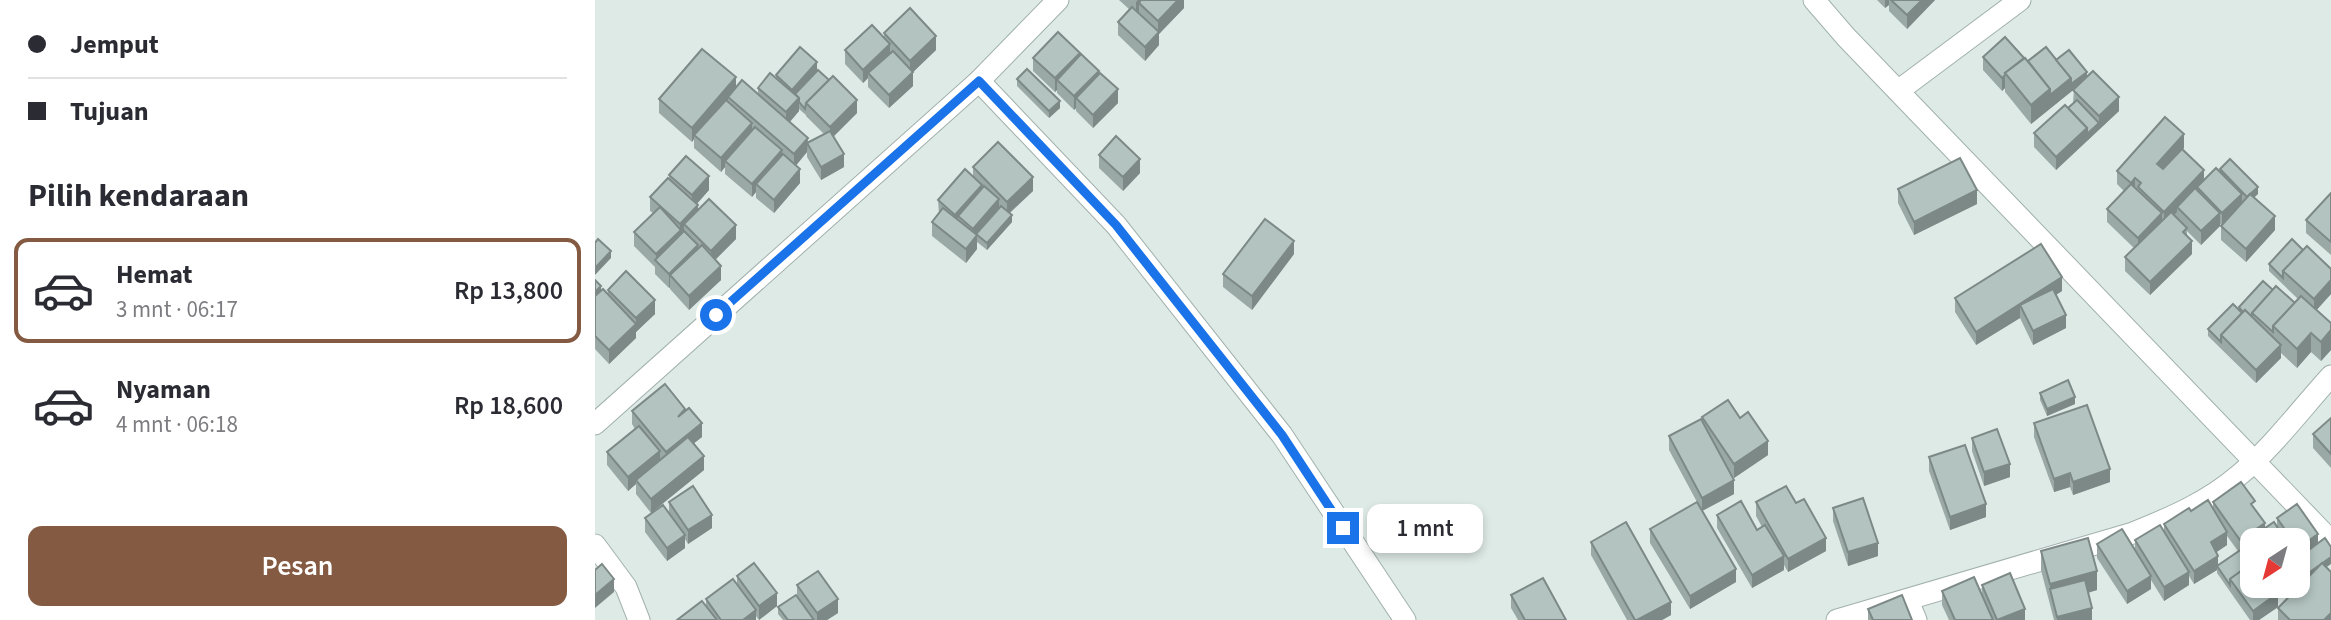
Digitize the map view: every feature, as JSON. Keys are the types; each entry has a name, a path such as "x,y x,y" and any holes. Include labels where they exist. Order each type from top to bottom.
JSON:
{"street":[{"path":"595,424 979,81 1058,0"},
{"path":"1814,0 1846,37 2331,541"},
{"path":"1898,91 2020,0"},
{"path":"979,81 1116,225 1282,435 1405,620"},
{"path":"1837,620 1912,610 2175,516 2236,478 2255,461 2331,376"},
{"path":"595,545 626,587 639,620"}],"building":[{"path":"1141,0 1178,0 1158,21 1139,3"},
{"path":"1891,0 1922,0 1907,15"},
{"path":"1132,7 1159,32 1145,47 1118,22"},
{"path":"910,8 936,36 910,61 884,33"},
{"path":"872,25 890,44 863,70 845,50"},
{"path":"1058,32 1080,53 1055,78 1033,58"},
{"path":"2005,37 2024,58 2002,78 1983,57"},
{"path":"800,47 817,62 792,90 776,75"},
{"path":"2046,47 2071,78 2050,95 2050,89 2028,61"},
{"path":"702,49 736,77 692,128 659,99"},
{"path":"2069,50 2087,72 2071,84 2071,78 2056,60"},
{"path":"893,51 913,72 889,95 868,73"},
{"path":"1081,54 1099,71 1074,96 1057,80"},
{"path":"2025,58 2050,89 2031,105 2005,73"},
{"path":"1027,69 1060,101 1049,111 1017,79"},
{"path":"818,70 829,80 806,103 805,109 795,94"},
{"path":"2093,71 2119,97 2099,116 2073,90"},
{"path":"770,73 799,98 786,112 758,88"},
{"path":"1100,73 1118,89 1093,115 1076,98"},
{"path":"833,76 857,100 830,127 806,103"},
{"path":"742,80 808,138 794,154 728,97"},
{"path":"726,100 752,123 721,158 694,135"},
{"path":"2077,100 2099,123 2087,134 2087,128 2068,108"},
{"path":"2065,105 2087,128 2056,157 2034,133"},
{"path":"2165,117 2184,134 2157,164 2163,169 2182,149 2204,170 2164,212 2138,187 2141,183 2135,178 2131,183 2117,171"},
{"path":"755,127 782,150 752,184 725,161"},
{"path":"830,131 844,154 821,167 807,143"},
{"path":"1116,136 1140,159 1123,177 1099,155"},
{"path":"998,142 1033,177 1007,202 973,167"},
{"path":"783,154 800,169 774,200 756,184"},
{"path":"686,156 709,176 692,195 669,175"},
{"path":"1960,158 1977,190 1914,222 1898,189"},
{"path":"2230,159 2258,187 2247,197 2220,169"},
{"path":"2216,168 2242,194 2222,213 2197,187"},
{"path":"965,169 982,185 955,215 938,200"},
{"path":"668,178 698,205 680,224 650,197"},
{"path":"2131,184 2162,213 2138,238 2107,209"},
{"path":"984,186 999,199 973,229 958,216"},
{"path":"2195,188 2220,213 2201,231 2177,207"},
{"path":"2331,193 2331,242 2306,220"},
{"path":"2250,194 2275,216 2246,249 2221,226"},
{"path":"709,199 736,225 711,251 684,224"},
{"path":"1001,206 1012,215 987,243 976,234"},
{"path":"660,207 681,230 656,254 634,232"},
{"path":"943,208 977,235 966,249 932,222"},
{"path":"2171,212 2187,228 2183,232 2192,241 2150,282 2125,257"},
{"path":"1265,219 1294,241 1252,296 1223,274"},
{"path":"684,231 698,245 669,274 655,260"},
{"path":"598,239 611,251 595,268 595,243"},
{"path":"2292,239 2303,250 2283,271 2283,278 2269,264"},
{"path":"2041,244 2062,277 1976,332 1955,298"},
{"path":"702,245 721,266 689,296 670,275"},
{"path":"2307,246 2331,269 2331,280 2314,299 2283,271"},
{"path":"626,271 655,300 636,318 608,290"},
{"path":"595,280 601,286 595,292"},
{"path":"2263,281 2273,290 2252,313 2252,317 2239,307"},
{"path":"2276,286 2295,303 2273,326 2273,332 2252,313"},
{"path":"603,289 636,324 609,350 595,336 595,296"},
{"path":"2053,289 2066,315 2033,331 2020,305"},
{"path":"2301,296 2331,323 2331,330 2321,342 2311,333 2297,349 2273,326"},
{"path":"2233,304 2242,313 2221,335 2221,342 2208,329"},
{"path":"2245,310 2281,345 2256,370 2221,335"},
{"path":"2068,380 2075,397 2047,409 2040,393"},
{"path":"665,384 685,409 678,417 689,408 702,423 666,452 632,411"},
{"path":"1728,400 1740,418 1748,412 1768,441 1734,464 1702,417"},
{"path":"2087,405 2110,469 2073,482 2070,473 2054,479 2034,423"},
{"path":"2331,418 2331,454 2313,434"},
{"path":"1701,419 1734,480 1702,498 1669,436"},
{"path":"639,426 660,451 628,477 607,452"},
{"path":"1997,429 2010,464 1984,472 1972,438"},
{"path":"688,437 704,456 651,499 636,480"},
{"path":"1965,445 1986,504 1950,517 1929,457"},
{"path":"2241,482 2255,501 2251,504 2265,523 2258,528 2240,528 2240,540 2213,502"},
{"path":"693,486 712,515 688,530 669,502"},
{"path":"1786,486 1796,503 1804,499 1826,538 1788,559 1756,502"},
{"path":"1863,498 1878,543 1848,552 1833,508"},
{"path":"2208,500 2227,532 2211,542 2218,556 2194,571 2164,524"},
{"path":"1741,501 1757,530 1765,525 1784,556 1752,575 1717,515"},
{"path":"1697,502 1736,569 1690,596 1650,529"},
{"path":"2297,504 2318,534 2310,540 2310,528 2284,528 2277,518"},
{"path":"663,505 685,535 667,548 645,518"},
{"path":"1626,522 1671,602 1637,620 1591,542"},
{"path":"2274,522 2278,528 2265,528"},
{"path":"2160,525 2189,572 2164,587 2135,540"},
{"path":"2122,529 2151,576 2127,591 2097,544"},
{"path":"2088,538 2097,571 2050,584 2041,551"},
{"path":"2325,538 2331,547 2331,557 2310,572 2310,549"},
{"path":"2240,550 2240,572 2230,579 2230,585 2217,566"},
{"path":"754,563 777,593 759,606 737,576"},
{"path":"2322,563 2331,572 2331,613 2324,620 2290,620 2278,608 2288,598 2310,598 2310,575"},
{"path":"602,564 614,579 595,595 595,570"},
{"path":"818,571 838,599 817,613 797,585"},
{"path":"2240,572 2240,593 2230,579"},
{"path":"2010,573 2025,609 1997,620 1982,585"},
{"path":"1974,577 1993,620 1955,620 1942,591"},
{"path":"1543,578 1566,620 1525,620 1511,595"},
{"path":"733,579 756,610 743,620 721,620 706,599"},
{"path":"2085,580 2092,608 2057,617 2050,589"},
{"path":"796,595 814,620 788,620 778,607"},
{"path":"1902,595 1912,620 1873,620 1868,609"},
{"path":"2244,598 2271,598 2253,611"},
{"path":"702,601 717,620 677,620"}],"route":[{"path":"716,315 979,81 1116,225 1282,435 1343,528"}]}
